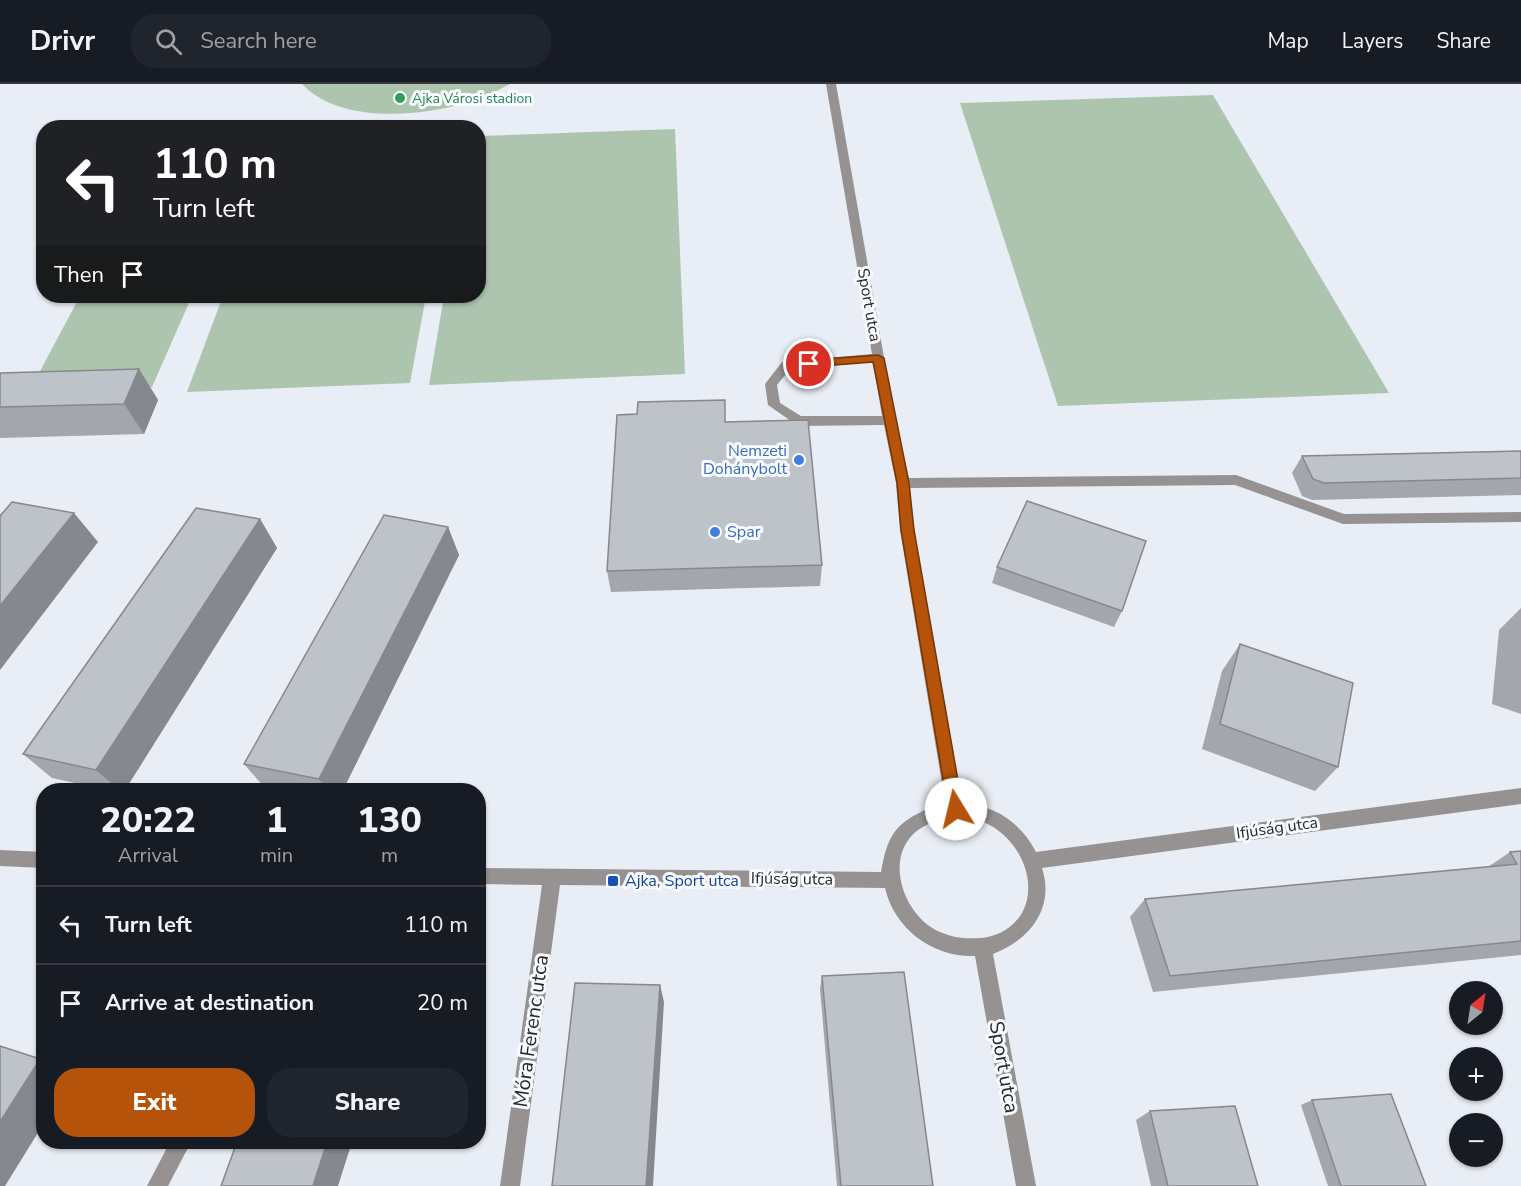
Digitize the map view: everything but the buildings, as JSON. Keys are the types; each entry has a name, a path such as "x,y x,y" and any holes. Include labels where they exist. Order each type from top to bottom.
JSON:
{"street":[{"name":"Sport utca","path":"831,84 889,420 903,483 907,530 956,809"},
{"path":"878,358 786,365 771,384 774,405 798,421 889,420"},
{"path":"903,483 1236,480 1343,519 1521,517"},
{"name":"Ifjúság utca","path":"1032,861 1521,796"},
{"path":"956,809 980,813 1002,823 1020,840 1032,861 1037,890 1029,916 1010,937 983,947 965,948 947,944 915,926 899,904 890,880 892,852 905,829 928,814 956,809"},
{"path":"0,858 36,860"},
{"name":"Ifjúság utca","path":"486,876 890,880"},
{"name":"Móra Ferenc utca","path":"510,1186 552,876"},
{"name":"Sport utca","path":"983,947 1026,1186"},
{"path":"157,1186 178,1149"}],"green space":[{"name":"Ajka Városi stadion","path":"302,84 510,84 481,99 456,106 410,113 385,114 362,112 339,106 319,97"},
{"path":"1213,95 1389,393 1058,406 960,103"},
{"path":"675,129 685,374 429,385 443,303 486,303 486,136"},
{"path":"76,303 189,303 152,387 30,390"},
{"path":"220,303 425,303 410,383 187,392"}],"place":[{"name":"Ajka Városi stadion","path":"400,98"},
{"name":"Nemzeti Dohánybolt","path":"799,460"},
{"name":"Spar","path":"715,532"},
{"name":"Ajka, Sport utca","path":"613,881"}],"route":[{"path":"809,364 878,358 903,483 907,530 956,809"}]}
